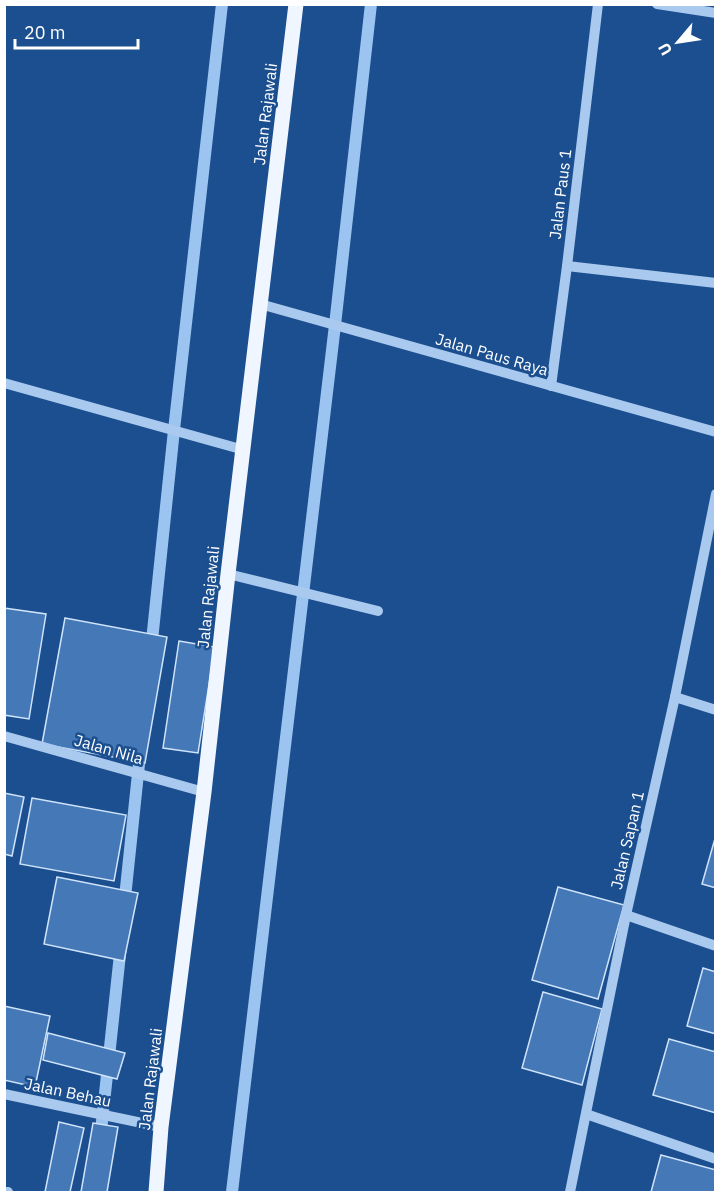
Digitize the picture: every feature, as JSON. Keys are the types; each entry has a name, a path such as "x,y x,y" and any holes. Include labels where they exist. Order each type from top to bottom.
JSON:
{"main road":[{"name":"Jalan Rajawali","path":"156,1192 161,1127 204,792 296,4"}],"street":[{"name":"Jalan Paus 1","path":"551,386 598,4"},
{"path":"657,4 716,13"},
{"path":"567,266 716,283"},
{"name":"Jalan Paus Raya","path":"260,304 716,432"},
{"path":"4,383 244,450"},
{"name":"Jalan Sapan 1","path":"570,1192 626,915 675,697 716,494"},
{"path":"228,574 378,610"},
{"path":"675,697 716,710"},
{"name":"Jalan Nila","path":"4,735 204,792"},
{"path":"626,915 716,946"},
{"name":"Jalan Behau","path":"4,1094 161,1127"},
{"path":"586,1114 716,1159"}],"building":[{"path":"4,608 46,614 29,719 4,715"},
{"path":"65,618 167,637 145,763 42,744"},
{"path":"179,641 215,647 198,753 163,748"},
{"path":"4,793 24,797 12,856 4,854"},
{"path":"32,798 126,815 114,881 20,864"},
{"path":"716,835 716,888 702,884"},
{"path":"57,877 138,893 124,961 44,944"},
{"path":"558,887 624,905 598,999 532,980"},
{"path":"703,968 716,972 716,1034 687,1026"},
{"path":"543,992 602,1009 582,1085 522,1068"},
{"path":"4,1006 50,1016 35,1087 4,1080"},
{"path":"48,1033 125,1053 117,1079 43,1060"},
{"path":"669,1039 716,1052 716,1113 653,1095"},
{"path":"59,1122 84,1128 70,1192 45,1192"},
{"path":"93,1123 118,1127 107,1192 81,1192"},
{"path":"661,1155 716,1170 715,1192 651,1192"}],"waterway":[{"path":"151,650 222,4"},
{"path":"232,1192 371,4"},
{"path":"124,907 141,745"},
{"path":"100,1140 121,945"}]}
